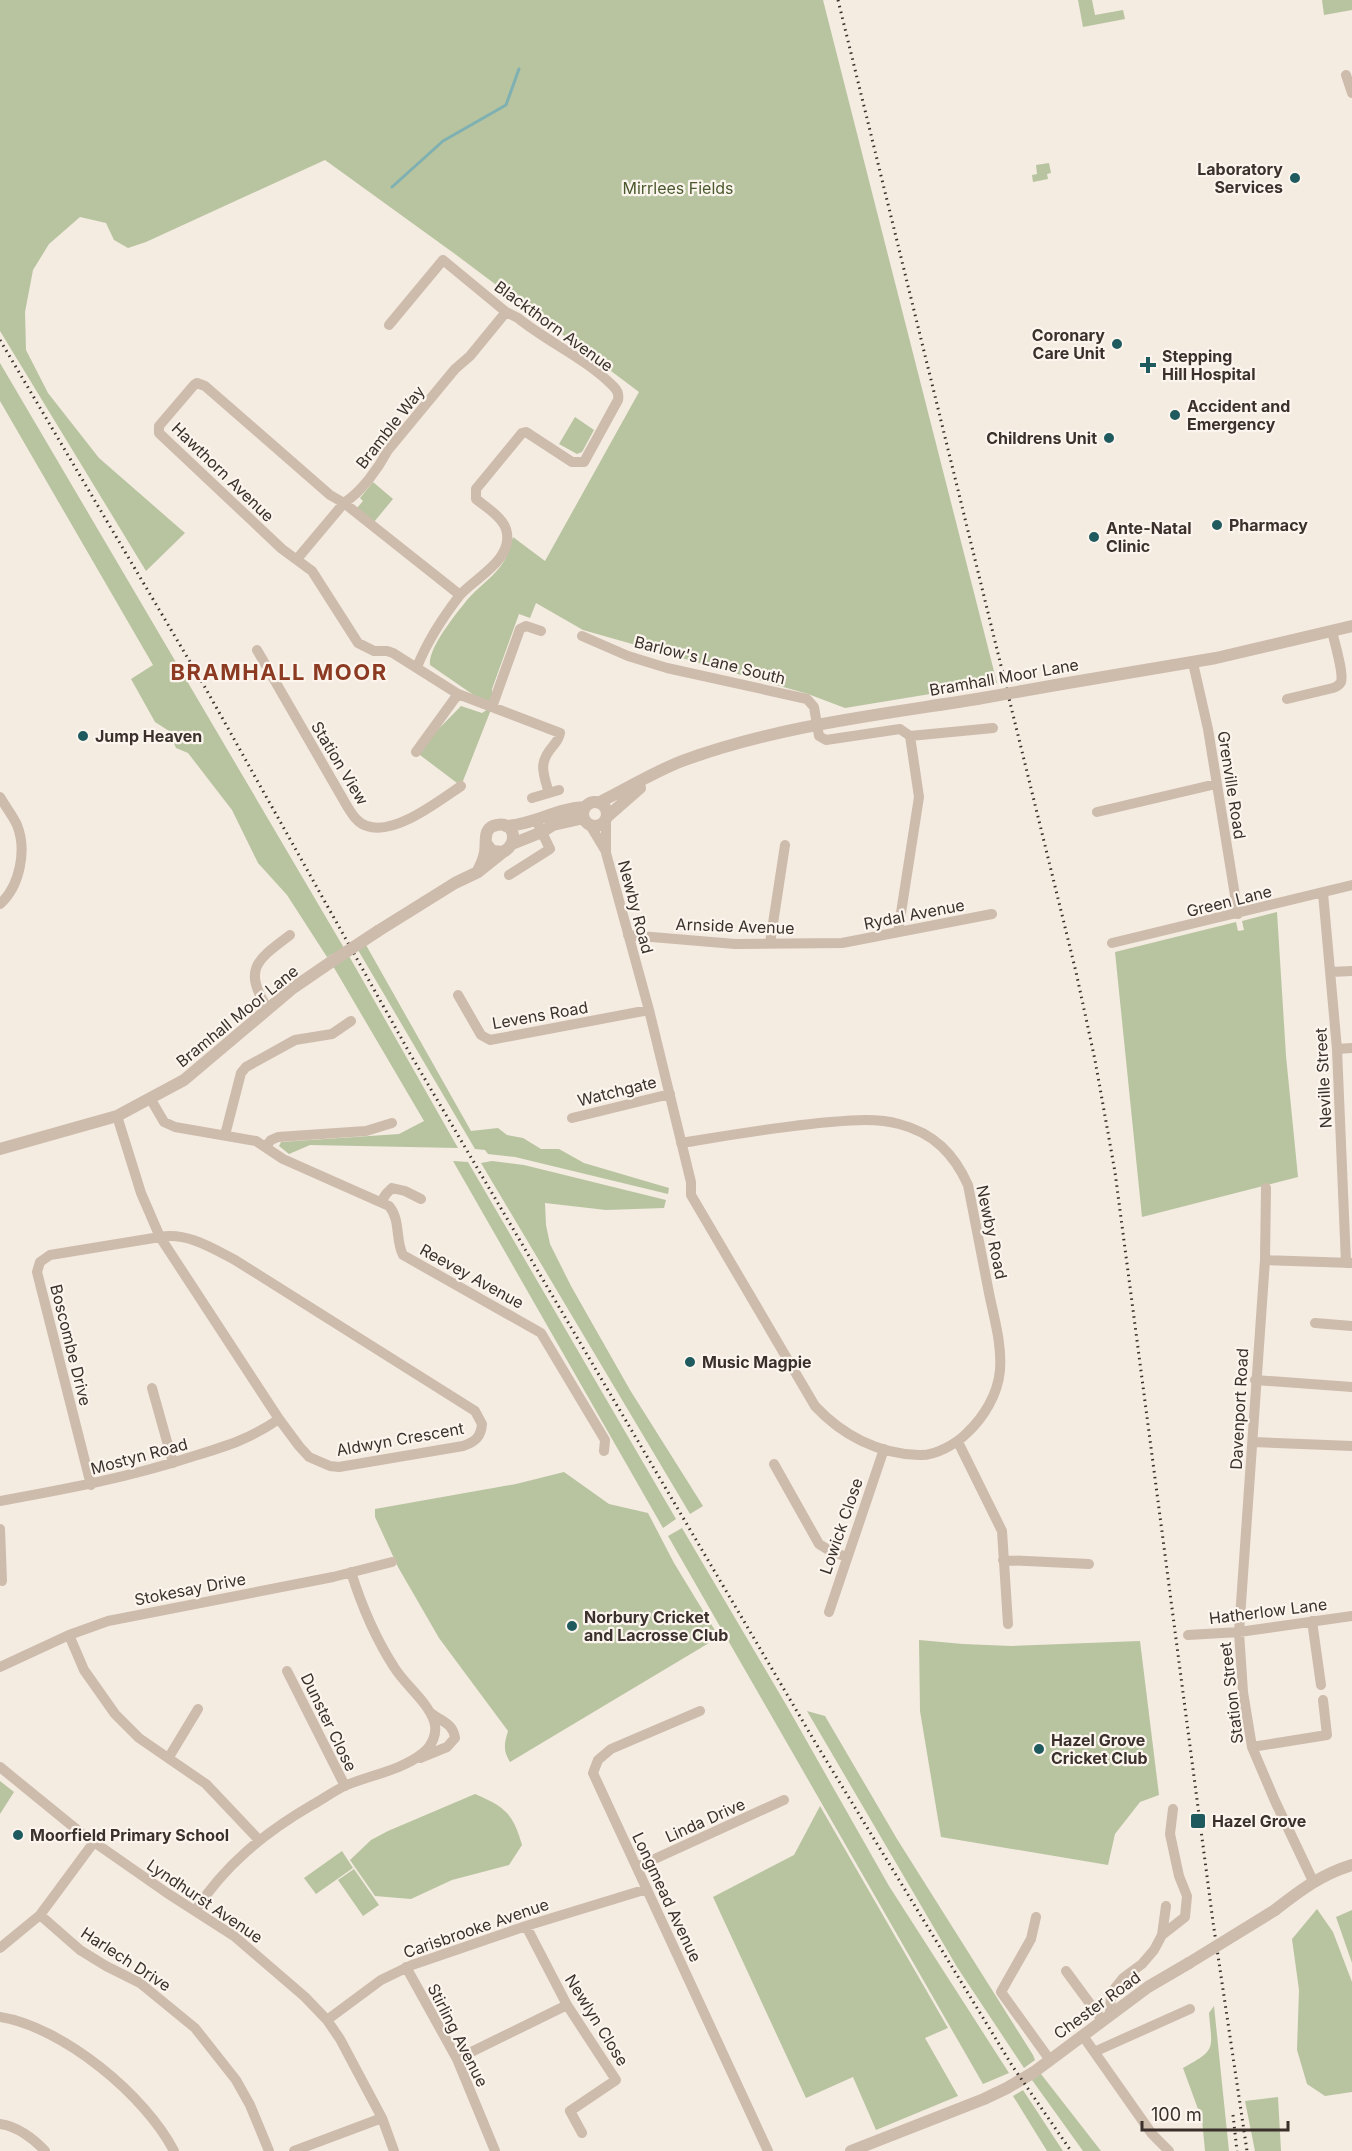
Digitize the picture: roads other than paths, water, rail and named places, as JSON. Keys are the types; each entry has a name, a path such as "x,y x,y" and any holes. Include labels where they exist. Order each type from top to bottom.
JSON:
{"street":[{"path":"1346,75 1352,93"},
{"name":"Blackthorn Avenue","path":"389,325 443,260 506,312 596,373 618,392 618,400 584,462 572,462 526,432 522,433 480,484 475,497 503,523 507,531 503,550 495,564 460,595 429,639 417,667"},
{"name":"Bramble Way","path":"297,559 344,503 354,497 383,460 388,450 506,312"},
{"name":"Hawthorn Avenue","path":"460,595 344,503 330,495 201,384 197,383 191,388 159,426 159,433 282,549 316,575 341,618 362,646 374,651 387,651 417,667 458,694 560,733 559,740 544,758 542,765 554,791 532,798"},
{"name":"Bramhall Moor Lane","path":"600,802 680,762 751,739 816,724 1193,663 1352,626"},
{"path":"492,707 519,631 522,627 529,627 541,631"},
{"path":"1287,699 1339,685 1341,673 1332,631"},
{"name":"Barlow's Lane South","path":"582,636 628,656 667,668 807,699 813,707 816,724"},
{"name":"Station View","path":"257,651 358,821 366,826 384,829 418,813 461,786"},
{"name":"Grenville Road","path":"1193,663 1208,729 1238,914"},
{"path":"416,752 458,694"},
{"path":"816,724 819,736 826,740 900,729 910,736 993,728"},
{"path":"898,932 919,797 910,736"},
{"name":"Bramhall Moor Lane","path":"607,818 622,802 665,769"},
{"path":"1097,812 1216,784"},
{"path":"0,797 17,826 22,848 19,872 8,897 0,904"},
{"path":"478,872 485,855 485,835 497,824 522,825 563,810 586,817 599,826 607,818 606,808 600,802 591,802 586,817"},
{"name":"Bramhall Moor Lane","path":"0,1149 117,1116 184,1080 268,1009 331,962 378,931 455,883 478,872 507,848 566,820 586,817"},
{"name":"Newby Road","path":"586,817 606,853 649,1010 669,1094 681,1143 691,1182 691,1195 815,1406 842,1431 864,1443 902,1455 925,1455 958,1442 981,1420 993,1395 1000,1370 998,1338 968,1185 960,1165 943,1147 923,1134 898,1124 857,1120 804,1124 681,1143"},
{"name":"Newby Road","path":"606,853 607,818"},
{"path":"509,874 550,849 536,820"},
{"path":"486,843 492,851 507,848 513,834 506,826"},
{"path":"770,943 785,845"},
{"name":"Green Lane","path":"1112,944 1352,885"},
{"name":"Neville Street","path":"1323,893 1346,1124 1349,1263"},
{"name":"Rydal Avenue","path":"842,943 992,914"},
{"path":"268,1009 257,992 254,979 257,966 265,954 290,935"},
{"name":"Arnside Avenue","path":"628,935 735,944 842,943"},
{"path":"1331,972 1352,971"},
{"name":"Levens Road","path":"458,995 481,1035 490,1040 649,1010"},
{"path":"225,1135 241,1074 246,1067 295,1040 332,1034 351,1021"},
{"path":"1337,1049 1352,1048"},
{"name":"Watchgate","path":"572,1118 669,1094"},
{"path":"150,1098 157,1114 164,1122 175,1127 256,1141 283,1159 381,1202 392,1188 405,1191 421,1199"},
{"name":"Aldwyn Crescent","path":"117,1116 141,1193 160,1237 279,1419 309,1457 330,1466 339,1467 472,1443 479,1437 482,1424 475,1411 235,1260 206,1245 174,1235 160,1237"},
{"path":"266,1146 278,1137 366,1131 392,1123"},
{"name":"Davenport Road","path":"1239,1632 1265,1260 1266,1188"},
{"name":"Reevey Avenue","path":"381,1202 389,1206 396,1216 399,1245 403,1255 541,1333 605,1440 604,1451"},
{"name":"Boscombe Drive","path":"91,1485 37,1272 40,1262 50,1255 160,1237"},
{"path":"1265,1260 1349,1263"},
{"path":"1315,1323 1352,1326"},
{"path":"1255,1380 1352,1387"},
{"path":"152,1388 173,1463"},
{"name":"Mostyn Road","path":"0,1501 91,1485 173,1463 243,1441 279,1419"},
{"path":"958,1442 1002,1531 1008,1624"},
{"path":"1253,1442 1352,1446"},
{"name":"Lowick Close","path":"828,1612 884,1449"},
{"path":"774,1464 819,1544 846,1557"},
{"path":"0,1529 2,1581"},
{"path":"1003,1560 1089,1564"},
{"name":"Stokesay Drive","path":"0,1667 69,1635 108,1621 392,1562"},
{"path":"351,1572 364,1614 383,1649 395,1669 429,1711 435,1722 436,1731 433,1741 424,1752 411,1761"},
{"name":"Hatherlow Lane","path":"1188,1635 1239,1632 1352,1616"},
{"path":"1312,1621 1321,1685"},
{"name":"Station Street","path":"1239,1632 1243,1692 1252,1747 1313,1881"},
{"path":"69,1635 84,1670 115,1714 139,1738 206,1784 259,1840"},
{"name":"Dunster Close","path":"287,1671 345,1786"},
{"path":"1252,1747 1327,1735 1323,1700"},
{"path":"169,1757 198,1709"},
{"path":"195,1911 220,1876 259,1840 345,1786 447,1747 455,1738 454,1731 449,1724 429,1711"},
{"name":"Longmead Avenue","path":"700,1711 610,1749 598,1760 593,1773 768,2151"},
{"name":"Lyndhurst Avenue","path":"0,1767 94,1842 234,1936 305,1997 327,2020 340,2039 381,2118 394,2151"},
{"name":"Linda Drive","path":"638,1867 784,1800"},
{"path":"1106,2017 1111,1993 1123,1978 1148,1957 1162,1935 1185,1917 1188,1896 1179,1876 1170,1834 1173,1809"},
{"path":"0,1948 40,1915 94,1842"},
{"name":"Chester Road","path":"851,2151 984,2099 1025,2078 1148,1987 1275,1910 1313,1881 1330,1872 1352,1865"},
{"name":"Carisbrooke Avenue","path":"327,2020 381,1980 406,1967 444,1952 647,1889"},
{"path":"1162,1935 1166,1906"},
{"name":"Harlech Drive","path":"40,1915 80,1950 140,1983 195,2028 236,2080 250,2105 269,2151"},
{"path":"1036,1917 1031,1939 1000,1992 1050,2060"},
{"name":"Newlyn Close","path":"526,1926 567,2005 616,2079 570,2111"},
{"name":"Stirling Avenue","path":"406,1967 457,2058 495,2151"},
{"path":"1066,1971 1106,2017"},
{"path":"457,2058 567,2005"},
{"path":"1094,2052 1190,2009"},
{"path":"0,2017 26,2023 46,2032 118,2080 159,2127 174,2151"},
{"path":"1083,2036 1152,2134 1169,2151"},
{"path":"564,2100 582,2133"},
{"path":"294,2151 381,2118"},
{"path":"0,2124 24,2133 45,2151"}],"waterway":[{"path":"392,187 443,141 506,105 519,69"}],"railway":[{"path":"838,0 1076,972 1095,1060 1115,1172 1213,1922 1247,2151"},
{"path":"0,340 206,689 409,1052 815,1742 1013,2067 1071,2151"},
{"path":"1233,2115 1237,2151"}],"place":[{"name":"Laboratory Services","path":"1295,178"},
{"name":"Coronary Care Unit","path":"1117,344"},
{"name":"Stepping Hill Hospital","path":"1148,365"},
{"name":"Accident and Emergency","path":"1175,415"},
{"name":"Childrens Unit","path":"1109,438"},
{"name":"Pharmacy","path":"1217,525"},
{"name":"Ante-Natal Clinic","path":"1094,537"},
{"name":"Jump Heaven","path":"83,736"},
{"name":"Music Magpie","path":"690,1362"},
{"name":"Norbury Cricket and Lacrosse Club","path":"572,1626"},
{"name":"Hazel Grove Cricket Club","path":"1039,1749"},
{"name":"Hazel Grove","path":"1198,1821"},
{"name":"Moorfield Primary School","path":"18,1835"}],"district":[{"name":"BRAMHALL MOOR","path":"279,672"}],"park label":[{"name":"Mirrlees Fields","path":"678,188"}]}
